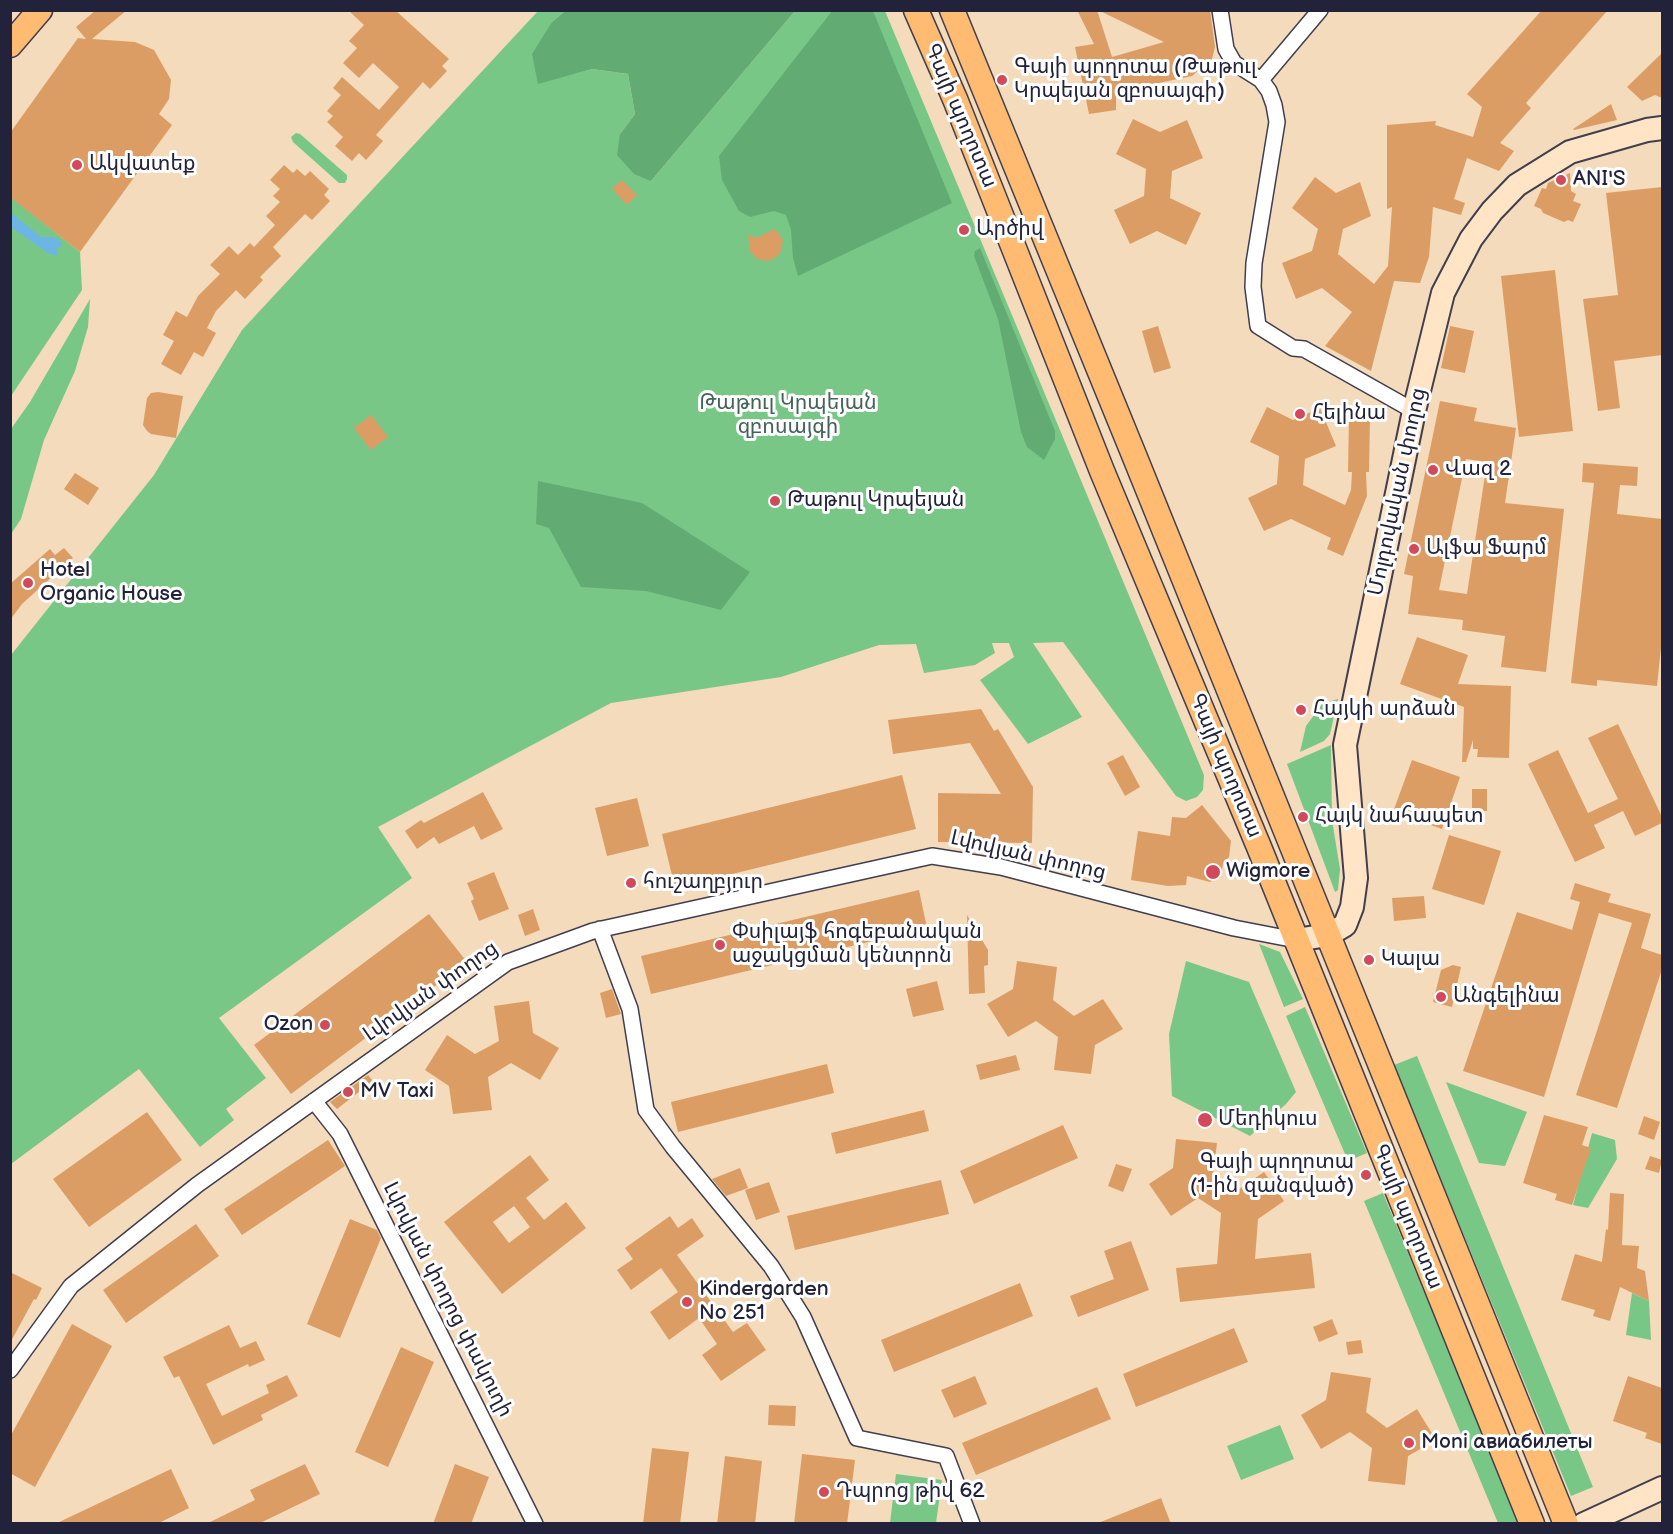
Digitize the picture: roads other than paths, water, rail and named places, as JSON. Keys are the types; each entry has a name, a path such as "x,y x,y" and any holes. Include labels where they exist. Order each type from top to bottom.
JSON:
{"main road":[{"path":"10,45 40,10"},
{"name":"Գայի պողոտա","path":"916,10 955,99 1102,471 1296,940 1532,1524"},
{"name":"Գայի պողոտա","path":"952,10 1130,444 1566,1524"}],"street":[{"path":"1220,10 1226,49 1234,63 1261,80 1269,91 1277,122 1254,263 1253,287 1258,326 1293,348 1304,349 1414,411"},
{"path":"1261,80 1320,10"},
{"name":"Մոլդովական փողոց","path":"1328,935 1345,925 1352,907 1356,878 1345,745 1414,411 1443,293 1471,239 1492,211 1517,185 1570,152 1647,130 1662,128"},
{"name":"Լվովյան փողոց","path":"10,1370 71,1286 197,1185 508,962 600,929 932,856 1001,867 1234,928 1296,940"},
{"path":"600,929 630,1009 646,1110 673,1147 771,1266 803,1317 857,1438 946,1456 972,1524"},
{"path":"1296,940 1328,935"},
{"name":"Լվովյան փողոց փակուղի","path":"314,1101 340,1134 535,1524"},
{"path":"1584,1524 1662,1488"}],"water":[{"path":"10,212 41,237 54,237 62,243 62,246 56,249 58,256 48,253 11,227"}],"place":[{"name":"Գայի պողոտա (Թաթուլ Կրպեյան զբոսայգի)","path":"1002,80"},
{"name":"Ակվատեք","path":"77,165"},
{"name":"ANI'S","path":"1561,180"},
{"name":"Արծիվ","path":"964,230"},
{"name":"Հելինա","path":"1300,414"},
{"name":"Վազ 2","path":"1433,470"},
{"name":"Թաթուլ Կրպեյան","path":"775,501"},
{"name":"Ալֆա Ֆարմ","path":"1414,549"},
{"name":"Hotel Organic House","path":"28,583"},
{"name":"Հայկի արձան","path":"1301,710"},
{"name":"Հայկ նահապետ","path":"1303,817"},
{"name":"Wigmore","path":"1213,872"},
{"name":"հուշաղբյուր","path":"631,883"},
{"name":"Փսիլայֆ հոգեբանական աջակցման կենտրոն","path":"720,945"},
{"name":"Կալա","path":"1369,960"},
{"name":"Անգելինա","path":"1441,997"},
{"name":"Ozon","path":"325,1025"},
{"name":"MV Taxi","path":"348,1092"},
{"name":"Մեդիկուս","path":"1205,1120"},
{"name":"Գայի պողոտա (1-ին զանգված)","path":"1366,1175"},
{"name":"Kindergarden No 251","path":"687,1302"},
{"name":"Moni авиабилеты","path":"1409,1443"},
{"name":"Դպրոց թիվ 62","path":"824,1492"}],"park label":[{"name":"Թաթուլ Կրպեյան զբոսայգի","path":"788,416"}]}
